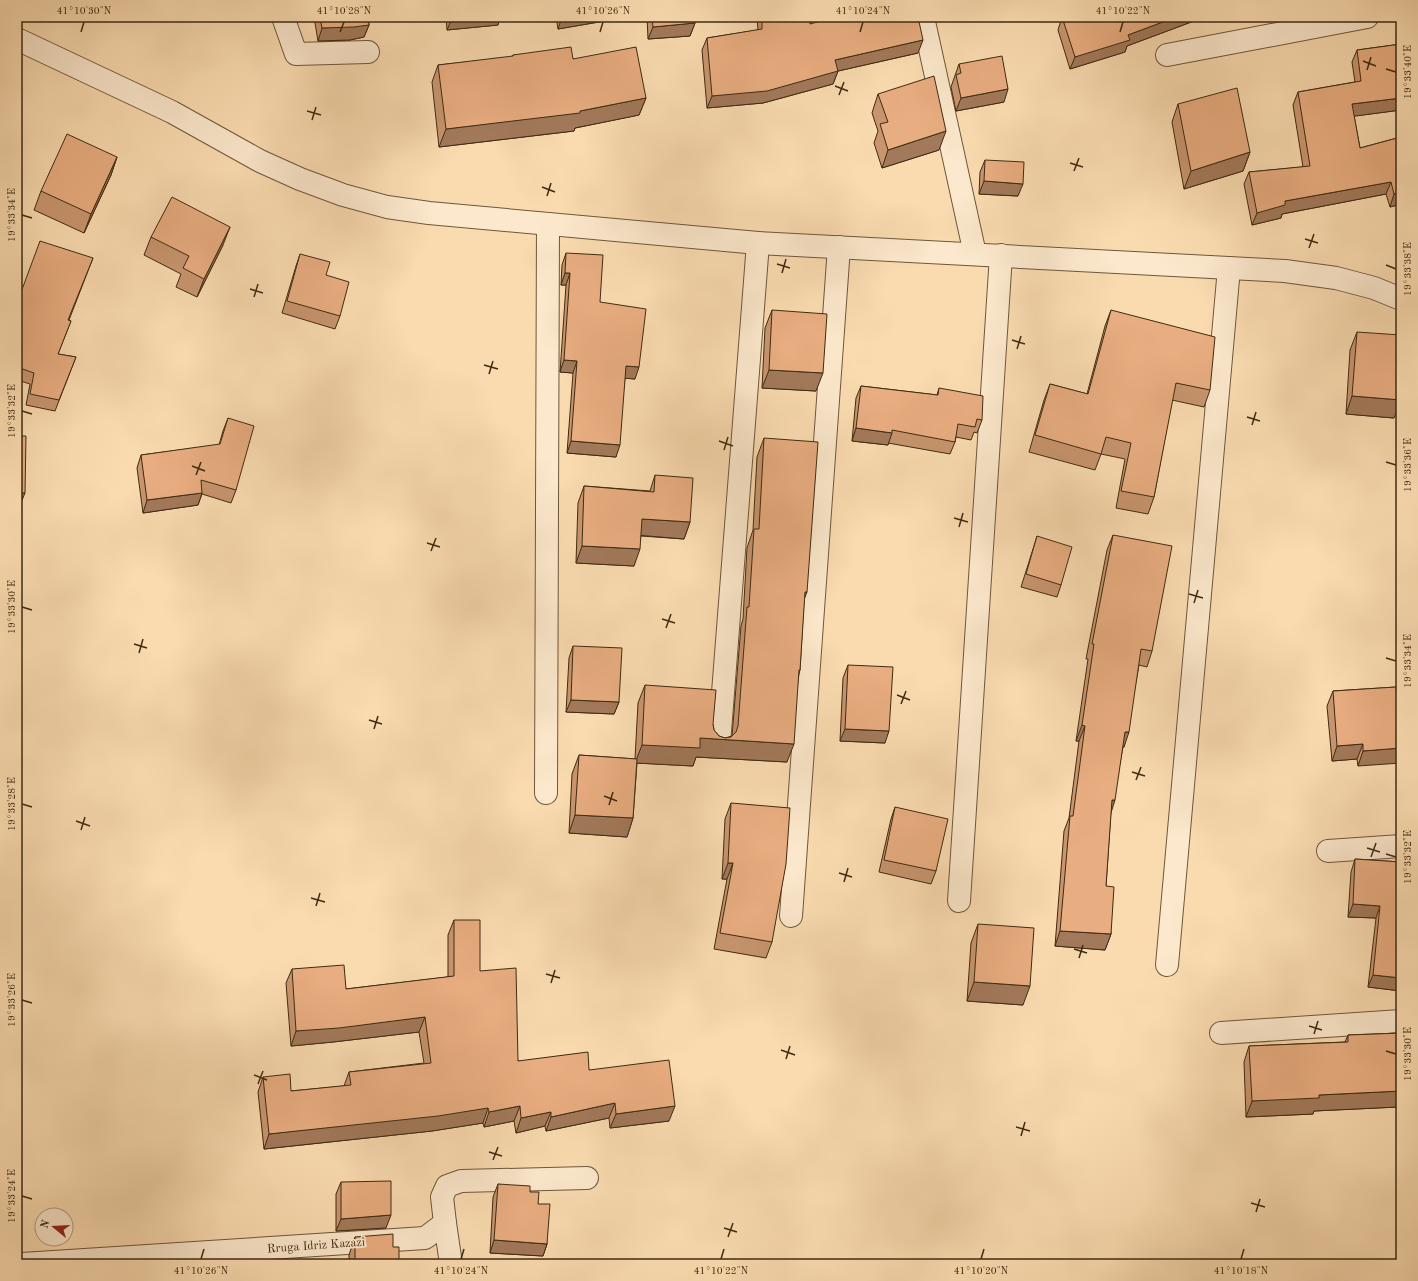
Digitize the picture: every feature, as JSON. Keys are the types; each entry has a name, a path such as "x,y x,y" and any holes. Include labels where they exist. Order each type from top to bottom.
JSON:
{"street":[{"path":"282,17 296,54 368,52"},
{"path":"922,17 975,254"},
{"path":"1167,55 1367,17"},
{"path":"17,39 172,112 260,161 300,179 343,195 386,207 422,212 758,243 1285,271 1336,278 1374,288 1401,299"},
{"path":"546,793 548,224"},
{"path":"719,744 758,243"},
{"path":"791,916 839,247"},
{"path":"959,901 1001,255"},
{"path":"1167,965 1229,268"},
{"path":"1328,851 1401,846"},
{"path":"1221,1033 1401,1021"},
{"path":"450,1264 442,1198 447,1186 461,1181 587,1178"},
{"name":"Rruga Idriz Kazazi","path":"22,1264 425,1238 445,1223"}],"building":[{"path":"320,17 368,17 369,25 322,28"},
{"path":"652,17 694,17 695,23 653,27"},
{"path":"762,17 810,17 810,24 836,17 918,17 923,40 835,60 838,71 767,91 712,96 707,38 762,29"},
{"path":"1062,17 1176,17 1128,35 1130,40 1075,57"},
{"path":"1401,44 1401,98 1352,104 1360,148 1401,137 1401,192 1394,194 1391,182 1285,201 1285,205 1257,213 1249,172 1310,166 1298,92 1361,81 1357,50"},
{"path":"571,47 573,59 636,47 646,98 580,111 580,113 446,129 438,65"},
{"path":"1002,56 1008,89 961,98 956,75 961,73 959,64"},
{"path":"934,76 946,131 888,150 880,124 888,122 878,94"},
{"path":"1237,88 1250,152 1191,171 1178,104"},
{"path":"67,134 117,157 91,214 41,191"},
{"path":"985,160 1024,162 1023,184 984,181"},
{"path":"172,197 230,227 204,279 183,268 189,256 151,237"},
{"path":"40,241 93,258 68,320 71,321 58,354 76,357 59,400 30,394 34,373 17,367 17,303"},
{"path":"566,253 603,255 600,302 646,309 639,367 626,366 620,445 571,441 577,361 564,360 570,273 565,273"},
{"path":"300,254 330,262 326,275 349,282 340,316 287,301"},
{"path":"772,310 827,314 823,373 769,370"},
{"path":"1111,310 1215,337 1210,390 1176,383 1154,497 1121,491 1131,443 1106,437 1101,454 1035,435 1050,384 1088,394"},
{"path":"1357,332 1401,335 1401,400 1352,396"},
{"path":"861,386 938,395 939,388 983,396 982,420 977,419 975,427 958,424 955,442 892,430 892,433 856,428"},
{"path":"228,418 254,426 236,490 201,480 202,493 147,500 141,455 220,444"},
{"path":"17,436 26,436 25,493 17,493"},
{"path":"764,438 818,442 794,744 700,738 700,748 642,745 645,685 716,690 713,724 714,730 719,736 725,738 731,737 736,732 738,726 747,607 749,607 754,529 759,529"},
{"path":"655,475 693,478 690,522 642,519 640,549 582,546 584,486 654,492"},
{"path":"1113,535 1172,546 1152,651 1141,649 1129,732 1125,732 1115,800 1112,800 1106,886 1114,887 1111,934 1060,931 1070,816 1073,816 1085,726 1082,725 1094,644 1092,644"},
{"path":"1037,536 1072,547 1061,585 1026,574"},
{"path":"573,646 622,648 619,702 571,700"},
{"path":"848,665 893,667 889,731 845,729"},
{"path":"1396,687 1397,706 1401,706 1401,748 1363,751 1363,744 1337,746 1333,691"},
{"path":"579,755 637,759 633,818 575,815"},
{"path":"731,803 790,808 786,864 772,942 720,933 733,863 728,863"},
{"path":"895,807 948,819 936,871 884,860"},
{"path":"1355,859 1401,862 1401,978 1373,975 1380,906 1353,904"},
{"path":"454,920 480,920 480,971 516,968 518,1061 588,1052 589,1070 669,1060 675,1106 616,1114 615,1103 551,1117 551,1112 521,1118 520,1106 489,1112 488,1108 438,1116 269,1134 263,1077 290,1074 291,1091 351,1085 349,1072 431,1063 425,1017 339,1028 296,1031 292,969 344,965 346,989 454,976"},
{"path":"978,924 1034,928 1030,986 974,982"},
{"path":"1401,1033 1401,1091 1319,1095 1319,1098 1252,1101 1249,1046 1348,1042 1348,1035"},
{"path":"391,1181 391,1215 341,1219 341,1182"},
{"path":"498,1184 530,1186 530,1192 539,1192 538,1204 550,1204 547,1244 494,1240"},
{"path":"393,1234 393,1247 399,1247 399,1264 355,1264 355,1237"}]}
